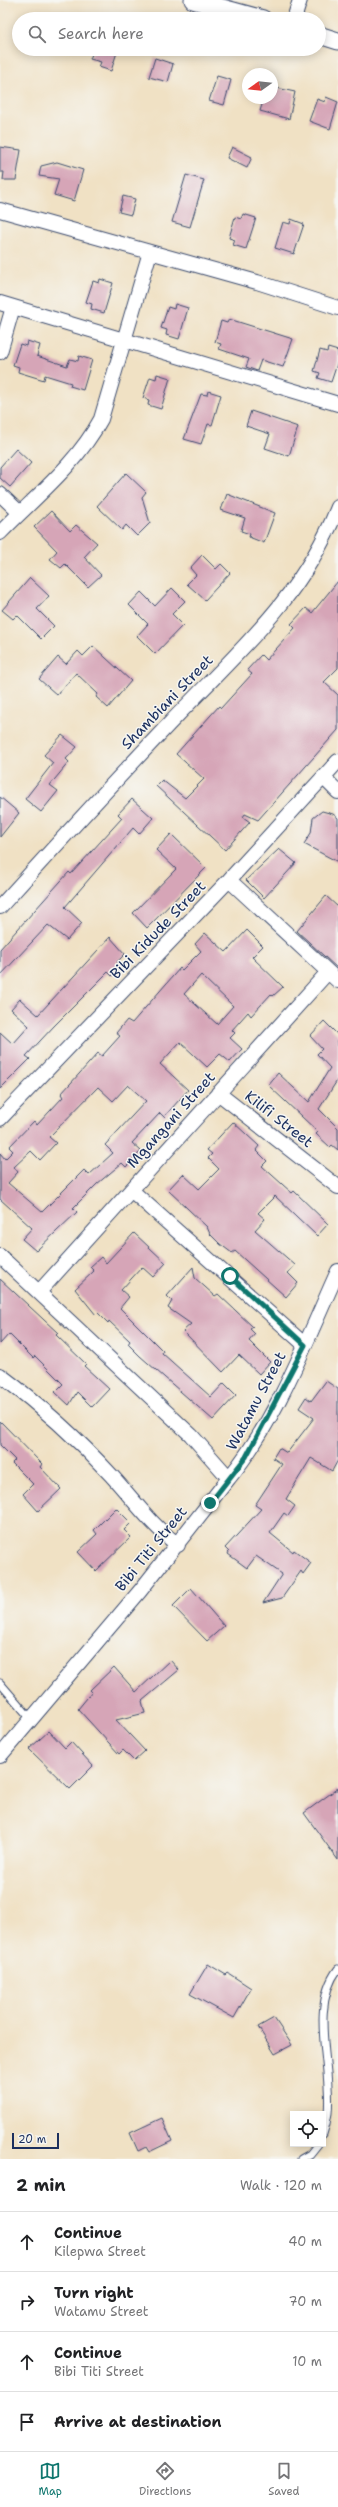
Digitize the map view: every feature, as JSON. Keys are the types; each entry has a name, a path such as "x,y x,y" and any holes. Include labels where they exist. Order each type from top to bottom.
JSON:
{"street":[{"path":"193,0 237,12"},
{"path":"296,12 300,0"},
{"path":"326,37 338,41"},
{"path":"0,210 257,282 338,308"},
{"path":"0,533 62,472 95,431 107,400 122,340 150,252"},
{"path":"0,352 7,305 338,404"},
{"path":"0,494 20,513"},
{"name":"Shambiani Street","path":"0,907 126,770 263,627 299,583 316,555 338,507"},
{"name":"Bibi Kidude Street","path":"0,1119 229,880 338,761"},
{"path":"324,778 338,792"},
{"path":"229,880 333,977"},
{"name":"Mgangani Street","path":"39,1292 218,1093 333,977"},
{"name":"Kilifi Street","path":"218,1093 338,1187"},
{"path":"131,1190 305,1345"},
{"path":"0,1256 191,1435 229,1478"},
{"name":"Watamu Street","path":"229,1478 246,1457 305,1345 338,1271"},
{"path":"0,1375 61,1425 110,1474 153,1524 178,1545"},
{"name":"Bibi Titi Street","path":"0,1756 178,1545 229,1478"}],"lane":[{"path":"0,1683 31,1719"},
{"path":"326,2122 328,2114 324,2008 327,1987 338,1969"},
{"path":"301,2159 310,2154 316,2147"}],"building":[{"path":"91,56 116,56 111,71 99,67 101,62 90,59"},
{"path":"155,58 173,64 168,82 149,77"},
{"path":"217,76 231,80 224,105 209,101"},
{"path":"278,88 295,92 289,119 260,111 262,104 278,104"},
{"path":"326,97 338,102 330,129 309,121 317,99 325,102"},
{"path":"0,147 21,150 16,180 3,180 4,172 0,172"},
{"path":"232,147 252,157 247,168 227,158"},
{"path":"57,162 83,170 74,201 54,195 59,179 39,176 41,166"},
{"path":"186,175 204,180 190,227 172,222"},
{"path":"123,196 135,199 131,215 119,212"},
{"path":"243,214 256,218 246,249 233,245 235,240 229,238 235,217 241,219"},
{"path":"291,219 304,224 294,254 275,248 283,222 290,224"},
{"path":"100,279 113,283 104,313 91,309 92,304 86,302 93,281 99,283"},
{"path":"175,304 188,308 179,339 166,335 167,330 161,328 168,307 174,309"},
{"path":"229,319 293,339 283,367 261,360 257,371 246,367 249,359 219,349 221,344 215,342 221,321 227,323"},
{"path":"27,341 40,345 37,356 67,366 70,359 78,361 79,356 92,360 83,390 70,386 71,383 45,375 44,380 18,372 19,367 13,365 20,344 26,346"},
{"path":"328,348 338,351 338,361 331,382 318,378 320,373 314,371 320,350 327,352"},
{"path":"157,374 170,378 161,409 148,405 149,400 143,398 150,377 156,379"},
{"path":"208,391 221,395 212,425 208,424 201,444 184,439 201,394 207,395"},
{"path":"251,411 298,427 289,456 265,448 270,434 246,426"},
{"path":"16,449 31,463 10,487 0,478 0,467"},
{"path":"126,473 146,492 142,497 150,523 137,536 126,525 122,530 97,506"},
{"path":"227,494 275,513 264,543 249,537 250,534 241,531 245,518 221,510"},
{"path":"51,511 70,531 76,525 97,543 84,557 101,575 88,587 65,564 61,568 50,559 57,551 34,527"},
{"path":"202,555 216,569 221,564 230,573 205,600 187,584 196,575 190,568"},
{"path":"30,578 49,596 37,609 54,626 41,639 17,615 13,619 2,610"},
{"path":"338,581 338,668 324,682 338,695 338,730 258,820 245,814 243,817 250,822 225,850 156,786 162,780 185,798 204,779 176,754 219,706 221,708 252,674 247,670 261,655 266,660 295,628 291,624 306,608 312,613"},
{"path":"172,588 185,601 172,614 183,625 155,654 137,636 148,624 129,605 141,592 155,606"},
{"path":"93,646 131,681 108,708 96,697 98,694 76,673 57,695 39,679 58,657 66,664 78,651 83,656"},
{"path":"62,735 77,747 66,759 69,762 50,785 58,791 41,812 25,799 53,763 44,755"},
{"path":"0,797 19,813 0,837"},
{"path":"132,799 153,818 139,834 133,828 65,907 82,923 67,940 48,925 0,976 0,949 69,872 71,874 122,818 118,814"},
{"path":"322,811 333,814 338,818 338,862 304,844 311,833 313,818"},
{"path":"171,834 206,868 147,928 133,913 176,869 156,850"},
{"path":"279,849 296,863 264,898 246,880"},
{"path":"326,896 338,907 338,969 297,931"},
{"path":"247,930 263,946 252,957 283,987 273,996 271,994 251,1016 248,1012 232,1030 235,1033 230,1038 242,1049 230,1062 220,1054 207,1067 180,1042 160,1064 188,1090 164,1117 160,1113 132,1143 141,1151 126,1167 122,1163 97,1184 73,1208 77,1212 36,1251 22,1239 32,1228 0,1199 0,1153 5,1159 13,1151 9,1147 34,1121 37,1125 63,1097 61,1094 98,1053 102,1056 120,1036 116,1033 127,1020 132,1023 180,968 182,970 201,951 195,944 205,933 226,952","holes":["201,975 233,1006 217,1024 184,994","128,1085 146,1101 105,1145 113,1153 89,1175 84,1170 42,1212 8,1183 18,1172 14,1167 31,1151 40,1160 56,1143 49,1137 98,1087 113,1101"]},
{"path":"110,937 125,954 117,962 122,967 112,976 108,972 54,1026 26,1056 30,1059 0,1089 0,1032 13,1044 29,1026 11,1009 20,999 38,1015"},
{"path":"324,1021 338,1035 338,1079 319,1109 338,1128 338,1150 332,1145 330,1147 316,1134 318,1132 268,1085 278,1073 309,1102 330,1068 317,1054 322,1049 310,1036"},
{"path":"233,1122 259,1146 256,1150 267,1161 262,1166 292,1193 294,1191 328,1224 317,1236 275,1196 258,1213 265,1219 255,1230 295,1265 288,1273 298,1283 286,1297 235,1251 232,1253 220,1244 210,1234 207,1227 168,1190 183,1174 199,1189 219,1169 208,1158 212,1154 207,1150"},
{"path":"134,1233 166,1263 153,1277 142,1267 121,1290 129,1297 120,1308 163,1351 162,1353 211,1397 224,1383 236,1395 213,1420 140,1356 128,1344 130,1341 109,1321 108,1323 98,1313 96,1315 75,1289 94,1271 90,1267 101,1257 106,1263"},
{"path":"193,1267 195,1278 215,1296 218,1294 253,1327 250,1329 255,1334 249,1341 270,1362 259,1374 239,1355 223,1372 183,1331 191,1324 168,1308 172,1301 167,1296"},
{"path":"0,1279 58,1333 56,1335 86,1364 84,1366 109,1389 92,1407 77,1392 69,1405 55,1392 63,1384 35,1356 33,1358 9,1334 0,1344"},
{"path":"326,1381 338,1389 338,1460 332,1471 311,1458 286,1499 295,1506 288,1516 284,1513 270,1533 293,1552 294,1550 311,1563 303,1574 301,1571 282,1598 263,1603 282,1574 256,1556 247,1568 228,1554 229,1552 225,1548 261,1509 255,1505 282,1464 273,1458 279,1448 287,1453 314,1418 299,1408 306,1397 311,1401"},
{"path":"0,1421 42,1464 40,1467 61,1489 38,1511 23,1494 33,1484 12,1463 15,1460 0,1445"},
{"path":"116,1508 131,1523 124,1530 131,1537 96,1571 78,1552 97,1534 94,1530"},
{"path":"191,1588 224,1626 207,1641 173,1606"},
{"path":"170,1660 179,1670 142,1701 145,1713 116,1720 145,1751 134,1761 123,1750 119,1754 78,1709 92,1692 90,1690 114,1667 136,1692"},
{"path":"49,1731 65,1748 71,1742 93,1766 70,1789 29,1749"},
{"path":"338,1788 338,1860 304,1813"},
{"path":"208,1964 226,1975 228,1973 251,1988 234,2018 190,1994"},
{"path":"274,2018 292,2045 275,2054 258,2027"},
{"path":"162,2118 172,2141 149,2152 146,2147 138,2151 130,2133"}],"route":[{"path":"210,1503 246,1457 279,1398 305,1345 230,1276"}]}
